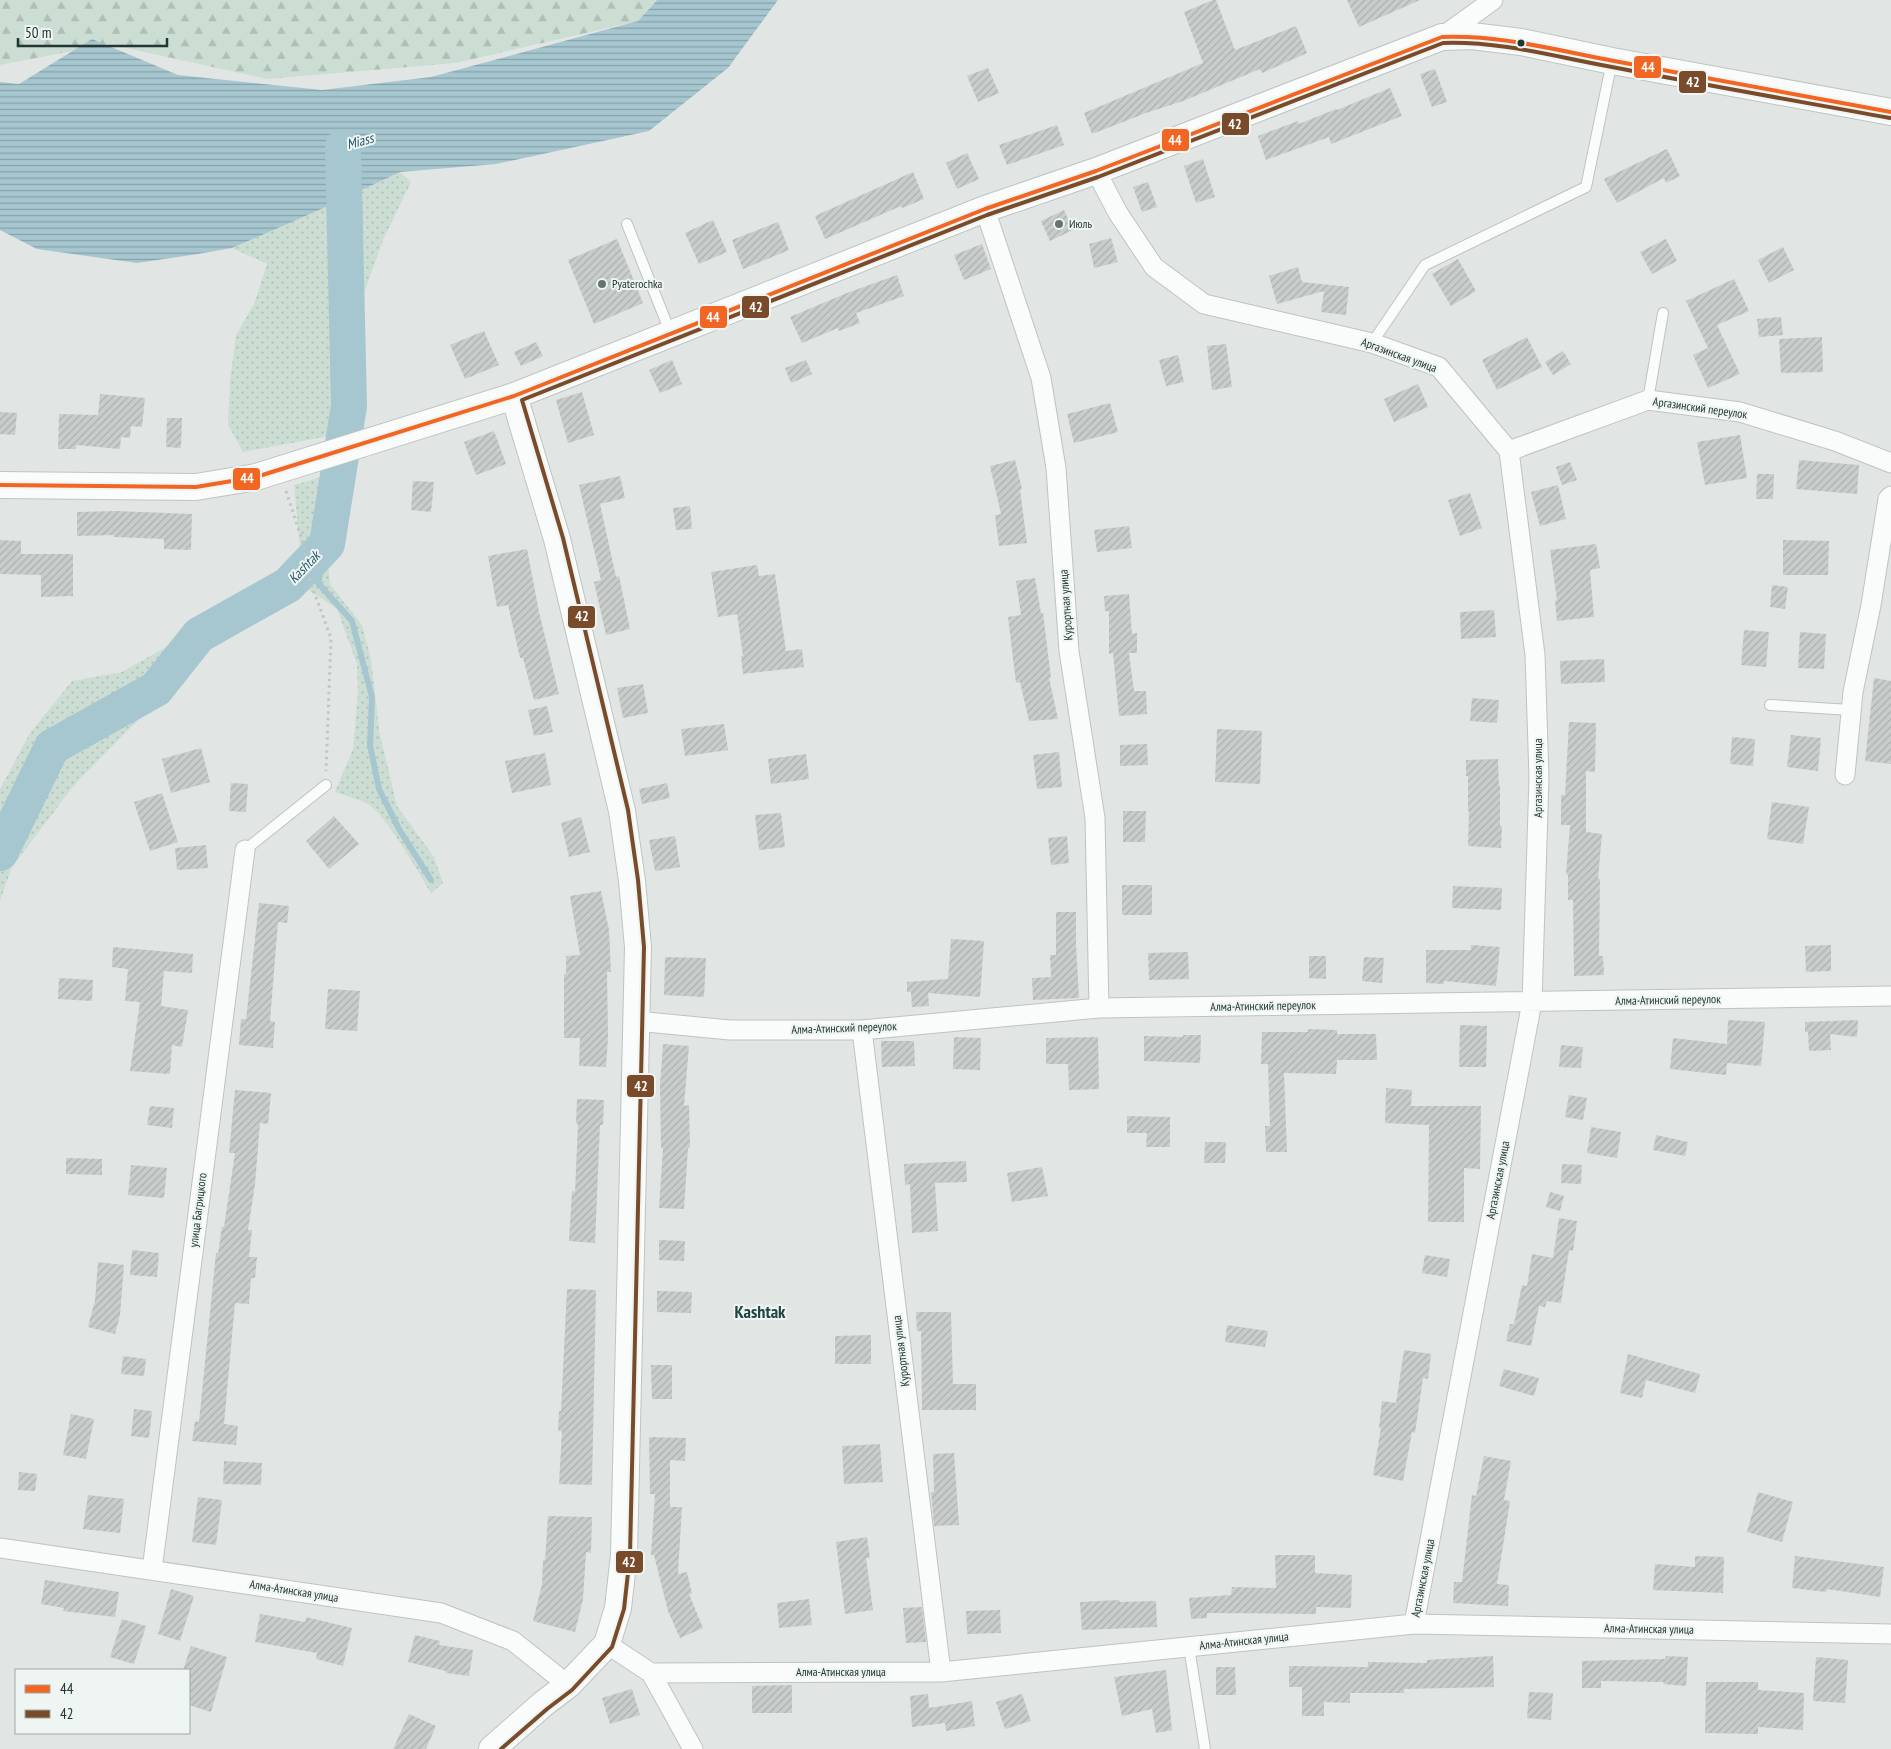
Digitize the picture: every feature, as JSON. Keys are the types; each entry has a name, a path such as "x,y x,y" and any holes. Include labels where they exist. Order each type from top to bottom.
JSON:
{"main road":[{"path":"0,485 196,487 256,477 356,444 514,396 985,209 1096,171 1442,37 1472,36 1521,42 1612,61 1891,112"},
{"path":"492,1749 543,1704 568,1685 607,1644 618,1608 624,1555 638,947 632,881 622,810 557,539 514,396"}],"street":[{"path":"1442,37 1493,0"},
{"name":"Аргазинская улица","path":"1096,171 1118,213 1154,267 1204,304 1372,343 1439,367 1510,451 1535,655 1539,777 1532,1002 1414,1624"},
{"name":"Курортная улица","path":"985,209 1041,378 1056,468 1069,651 1095,818 1099,1008"},
{"name":"Аргазинский переулок","path":"1510,451 1648,400 1740,412 1835,441 1891,463"},
{"path":"1845,775 1853,692 1871,605 1888,499 1891,496"},
{"name":"улица Багрицкого","path":"152,1570 245,850"},
{"name":"Алма-Атинский переулок","path":"636,1021 730,1030 862,1030 1099,1008 1891,996"},
{"name":"Курортная улица","path":"862,1030 941,1672"},
{"name":"Алма-Атинская улица","path":"0,1548 441,1613 513,1641 568,1685"},
{"name":"Алма-Атинская улица","path":"651,1673 941,1672 1414,1624 1891,1634"},
{"path":"607,1644 651,1673 693,1749"}],"lane":[{"path":"1372,343 1425,265 1586,187 1612,61"},
{"path":"627,224 671,334"},
{"path":"1648,400 1663,313"},
{"path":"1770,705 1852,710"},
{"path":"245,850 326,785"},
{"path":"1189,1647 1204,1749"}],"path":[{"path":"286,488 305,549 310,581 331,638 326,785"}],"green space":[{"path":"0,0 656,0 638,21 456,63 267,79 108,44 0,65"},
{"path":"400,172 411,182 383,240 352,327 356,414 345,433 243,452 228,425 230,381 236,335 254,304 267,264 232,248"},
{"path":"356,467 352,497 328,563 330,584 362,625 371,659 379,730 397,806 434,857 443,883 431,893 402,845 376,810 364,802 335,792 353,749 358,693 357,664 337,609 304,587 286,601 223,635 183,670 159,701 75,784 12,867 0,901 0,789 30,733 72,681 122,672 227,612 301,559 294,485"}],"water":[{"name":"Miass","path":"657,0 778,0 728,68 649,131 496,164 400,172 232,248 198,254 137,263 37,249 0,230 0,82 19,84 92,39 178,75 322,90 431,77 638,21"}],"building":[{"path":"1216,0 1235,50 1296,26 1307,53 1262,73 1260,69 1183,101 1092,134 1084,113 1203,63 1184,12"},
{"path":"1347,0 1420,0 1359,27"},
{"path":"988,68 999,93 978,102 967,76"},
{"path":"1435,69 1447,102 1432,107 1420,74"},
{"path":"1390,88 1402,116 1331,144 1329,137 1266,160 1258,136 1298,121 1299,124"},
{"path":"1057,125 1064,145 1007,165 999,145"},
{"path":"1667,149 1680,176 1666,183 1664,178 1617,203 1604,179"},
{"path":"967,153 979,179 957,189 946,163"},
{"path":"1203,159 1215,197 1196,203 1184,166"},
{"path":"913,172 924,199 902,208 901,206 825,239 815,216"},
{"path":"1148,182 1157,207 1142,212 1133,187"},
{"path":"1064,210 1073,230 1050,241 1041,221"},
{"path":"713,220 727,252 699,264 685,233"},
{"path":"778,222 789,250 743,269 732,240"},
{"path":"1111,238 1118,262 1094,268 1089,244"},
{"path":"617,239 643,303 594,324 568,260"},
{"path":"1666,239 1677,261 1652,274 1640,252"},
{"path":"982,244 991,269 964,280 954,255"},
{"path":"1783,247 1794,270 1769,283 1758,260"},
{"path":"1458,259 1476,291 1451,306 1432,274"},
{"path":"1298,267 1302,282 1349,287 1346,315 1321,312 1324,291 1277,304 1269,276"},
{"path":"897,275 904,296 856,313 860,323 839,331 838,328 802,343 790,317 847,293"},
{"path":"1734,279 1749,311 1717,325 1740,374 1708,388 1693,355 1708,348 1686,301"},
{"path":"1781,317 1783,335 1759,337 1757,319"},
{"path":"484,331 499,365 465,379 450,345"},
{"path":"1527,337 1542,367 1497,390 1482,360"},
{"path":"1822,337 1823,372 1781,373 1779,339"},
{"path":"536,342 543,356 521,366 514,352"},
{"path":"1226,344 1232,387 1212,390 1207,346"},
{"path":"1563,351 1571,364 1553,375 1545,362"},
{"path":"1178,355 1184,382 1166,386 1159,360"},
{"path":"672,360 682,384 660,393 649,370"},
{"path":"806,360 812,374 791,383 785,368"},
{"path":"1418,384 1428,407 1394,422 1384,399"},
{"path":"582,392 594,435 568,443 556,400"},
{"path":"100,394 145,398 142,427 131,426 130,438 121,437 120,449 76,445 76,449 58,449 59,414 98,415"},
{"path":"1110,403 1118,432 1074,443 1067,414"},
{"path":"0,412 17,413 15,435 0,434"},
{"path":"167,418 182,418 181,448 166,447"},
{"path":"494,431 506,464 476,475 464,442"},
{"path":"1740,435 1747,478 1705,485 1697,442"},
{"path":"1015,460 1022,489 1020,490 1027,543 999,546 995,515 1001,514 990,466"},
{"path":"1799,460 1859,465 1857,494 1796,489"},
{"path":"1570,462 1577,480 1562,485 1556,467"},
{"path":"1757,474 1774,474 1773,499 1756,499"},
{"path":"620,476 625,498 600,504 616,577 619,576 630,629 606,635 594,582 601,580 579,485"},
{"path":"413,481 434,482 431,512 411,510"},
{"path":"1558,485 1566,519 1540,526 1531,492"},
{"path":"1470,493 1482,528 1460,536 1448,500"},
{"path":"690,506 692,529 676,530 673,508"},
{"path":"117,511 192,514 191,550 164,549 164,539 114,537 114,535 77,536 77,512"},
{"path":"1129,526 1132,548 1097,552 1094,530"},
{"path":"0,540 21,541 21,554 73,554 73,596 41,597 41,575 0,574"},
{"path":"1783,540 1829,541 1828,575 1783,575"},
{"path":"1596,544 1600,568 1590,570 1594,617 1557,621 1555,601 1557,600 1550,550"},
{"path":"527,549 539,612 559,694 534,700 523,658 520,658 508,605 497,607 488,556"},
{"path":"757,565 759,576 775,574 786,651 802,649 804,667 743,674 741,656 743,656 737,614 718,617 711,572"},
{"path":"1035,578 1041,613 1043,613 1051,678 1049,678 1058,719 1029,721 1020,682 1016,683 1008,617 1021,615 1016,581"},
{"path":"1772,585 1788,587 1785,609 1770,607"},
{"path":"1129,594 1132,634 1137,633 1137,653 1129,653 1134,691 1146,691 1147,714 1119,716 1113,653 1109,654 1109,611 1105,611 1104,596"},
{"path":"1494,610 1496,637 1461,639 1460,612"},
{"path":"1744,630 1769,632 1766,667 1741,665"},
{"path":"1800,632 1826,634 1824,669 1798,668"},
{"path":"1604,659 1605,682 1561,684 1560,661"},
{"path":"1874,678 1891,681 1891,764 1865,761"},
{"path":"643,684 648,713 623,718 617,688"},
{"path":"1472,698 1499,700 1497,723 1470,721"},
{"path":"547,706 553,732 534,736 528,710"},
{"path":"1569,722 1596,723 1595,772 1586,771 1586,832 1602,834 1598,879 1600,879 1599,956 1603,956 1604,975 1574,976 1573,900 1568,900 1568,875 1566,874 1570,825 1561,825 1561,795 1565,795"},
{"path":"724,724 728,750 685,756 681,729"},
{"path":"1217,729 1262,731 1260,784 1215,782"},
{"path":"1791,735 1821,738 1818,771 1787,767"},
{"path":"1732,737 1755,739 1753,766 1730,764"},
{"path":"1147,744 1148,765 1120,766 1120,745"},
{"path":"201,748 210,782 171,793 162,759"},
{"path":"1059,752 1062,787 1037,789 1033,755"},
{"path":"545,753 551,785 512,793 505,761"},
{"path":"806,754 809,779 771,784 768,759"},
{"path":"1498,759 1500,826 1502,826 1501,848 1468,846 1469,811 1466,760"},
{"path":"231,783 248,784 246,812 229,811"},
{"path":"667,783 670,798 642,804 639,789"},
{"path":"162,793 178,842 150,851 134,802"},
{"path":"1772,802 1809,807 1803,844 1767,839"},
{"path":"1123,811 1146,811 1145,842 1123,842"},
{"path":"781,813 785,847 759,850 755,815"},
{"path":"334,816 359,844 329,869 306,841"},
{"path":"581,817 590,852 569,857 561,823"},
{"path":"675,836 680,867 655,871 649,840"},
{"path":"1067,836 1069,863 1051,865 1048,838"},
{"path":"206,845 208,868 177,870 175,848"},
{"path":"1122,885 1152,885 1152,915 1122,915"},
{"path":"1453,886 1502,888 1501,910 1452,908"},
{"path":"601,891 609,930 611,972 607,972 608,1037 606,1067 579,1066 580,1038 564,1038 564,974 566,974 566,956 580,955 570,896"},
{"path":"259,903 289,906 287,923 278,922 270,1021 275,1022 273,1048 239,1045 241,1019 246,1019"},
{"path":"1056,912 1076,912 1079,998 1033,1000 1032,978 1051,977 1050,955 1056,955"},
{"path":"951,939 984,941 980,997 928,993 929,1006 912,1007 911,992 907,992 907,982 948,979"},
{"path":"1471,945 1500,947 1496,986 1444,981 1444,984 1426,983 1426,950 1471,950"},
{"path":"1831,945 1831,971 1806,972 1805,946"},
{"path":"113,947 193,954 192,973 164,971 161,1006 188,1010 182,1047 172,1045 170,1074 130,1071 140,1002 125,1001 128,969 112,967"},
{"path":"1188,952 1189,979 1149,980 1148,953"},
{"path":"1309,956 1326,956 1326,979 1309,978"},
{"path":"665,957 706,958 704,997 664,995"},
{"path":"1364,957 1384,958 1382,983 1362,981"},
{"path":"59,978 93,980 92,1001 58,999"},
{"path":"328,989 360,991 357,1031 325,1029"},
{"path":"1728,1020 1765,1022 1761,1066 1727,1063 1726,1075 1670,1069 1673,1038 1727,1044"},
{"path":"1858,1020 1857,1037 1830,1034 1831,1050 1809,1051 1808,1032 1805,1032 1805,1022"},
{"path":"1460,1025 1487,1026 1486,1067 1459,1067"},
{"path":"1308,1029 1337,1030 1337,1034 1376,1034 1377,1060 1337,1060 1336,1074 1284,1073 1287,1152 1266,1152 1265,1126 1270,1126 1268,1064 1261,1064 1262,1032 1308,1032"},
{"path":"1183,1035 1201,1035 1200,1063 1144,1061 1144,1036 1183,1037"},
{"path":"954,1037 981,1038 980,1070 953,1069"},
{"path":"1098,1037 1099,1089 1069,1090 1068,1064 1046,1064 1046,1038"},
{"path":"881,1041 914,1041 915,1066 882,1067"},
{"path":"663,1044 689,1046 684,1106 689,1105 690,1147 688,1148 684,1209 659,1208 663,1148 661,1148 660,1085"},
{"path":"1561,1045 1583,1047 1581,1068 1559,1067"},
{"path":"1386,1088 1412,1090 1411,1106 1481,1106 1480,1169 1464,1168 1464,1222 1428,1222 1429,1125 1385,1123"},
{"path":"235,1090 271,1093 268,1124 260,1123 255,1184 248,1230 252,1230 249,1257 257,1257 255,1278 251,1278 249,1304 235,1303 224,1424 238,1426 236,1445 192,1441 195,1421 199,1422 216,1253 218,1254 222,1226 224,1227 235,1153 229,1153"},
{"path":"1569,1095 1587,1098 1583,1120 1565,1117"},
{"path":"577,1099 604,1100 603,1125 600,1125 595,1243 569,1241 572,1191 575,1192 578,1124 576,1123"},
{"path":"150,1106 174,1108 172,1128 147,1125"},
{"path":"1127,1116 1170,1117 1170,1147 1146,1147 1147,1133 1127,1133"},
{"path":"1591,1127 1621,1132 1617,1158 1587,1153"},
{"path":"1656,1135 1688,1142 1685,1156 1653,1150"},
{"path":"1205,1142 1226,1142 1225,1163 1204,1163"},
{"path":"66,1158 102,1159 102,1175 66,1174"},
{"path":"966,1161 967,1182 935,1183 938,1231 912,1233 910,1184 905,1185 904,1164"},
{"path":"1562,1164 1582,1165 1581,1184 1561,1183"},
{"path":"131,1165 167,1168 164,1198 128,1195"},
{"path":"1042,1167 1048,1196 1012,1202 1007,1173"},
{"path":"1550,1192 1564,1196 1560,1211 1546,1207"},
{"path":"1559,1218 1577,1221 1573,1251 1569,1250 1561,1303 1547,1301 1545,1307 1539,1306 1531,1346 1506,1341 1510,1324 1514,1324 1522,1285 1527,1286 1532,1254 1553,1258"},
{"path":"659,1240 685,1241 684,1261 659,1260"},
{"path":"132,1250 159,1253 157,1277 130,1275"},
{"path":"1425,1255 1450,1259 1447,1277 1422,1273"},
{"path":"98,1262 124,1265 120,1315 115,1334 88,1327 95,1300"},
{"path":"567,1289 596,1290 592,1485 559,1484 562,1431 558,1431 559,1411 561,1411"},
{"path":"657,1291 692,1292 691,1313 657,1312"},
{"path":"916,1312 951,1312 953,1384 976,1384 976,1410 922,1410 921,1331 917,1331"},
{"path":"1227,1325 1268,1331 1265,1347 1225,1342"},
{"path":"871,1335 871,1364 835,1364 835,1336"},
{"path":"1404,1350 1431,1354 1428,1379 1423,1378 1415,1433 1412,1432 1403,1481 1373,1475 1381,1428 1379,1428 1382,1401 1396,1403"},
{"path":"1628,1354 1700,1374 1695,1393 1646,1380 1642,1398 1620,1393"},
{"path":"123,1356 146,1359 144,1376 121,1374"},
{"path":"651,1365 672,1365 672,1399 652,1399"},
{"path":"1504,1369 1539,1378 1534,1396 1499,1386"},
{"path":"134,1409 152,1411 149,1438 131,1436"},
{"path":"71,1414 94,1419 86,1459 63,1455"},
{"path":"649,1437 686,1438 685,1461 670,1460 670,1507 682,1507 678,1574 687,1572 692,1594 689,1594 703,1628 680,1638 668,1611 654,1555 651,1555 655,1494 650,1494"},
{"path":"880,1444 883,1482 844,1484 842,1446"},
{"path":"954,1453 959,1525 934,1526 931,1492 934,1492 933,1454"},
{"path":"1484,1456 1511,1461 1504,1500 1510,1501 1497,1584 1509,1585 1508,1606 1453,1603 1454,1582 1462,1582 1472,1495 1476,1496"},
{"path":"224,1461 262,1463 261,1485 223,1484"},
{"path":"19,1472 37,1474 35,1491 18,1490"},
{"path":"1758,1492 1793,1502 1782,1542 1747,1532"},
{"path":"88,1495 124,1499 120,1533 83,1529"},
{"path":"198,1497 222,1500 216,1545 192,1542"},
{"path":"548,1516 592,1517 591,1553 586,1552 583,1599 575,1632 533,1621 542,1584"},
{"path":"867,1537 870,1558 866,1558 873,1610 845,1614 836,1542"},
{"path":"1275,1555 1315,1555 1315,1573 1352,1575 1351,1608 1316,1607 1316,1614 1207,1613 1207,1618 1191,1619 1189,1598 1231,1595 1232,1587 1276,1588"},
{"path":"1695,1556 1724,1557 1723,1593 1653,1590 1655,1564 1695,1567"},
{"path":"1795,1556 1884,1567 1880,1597 1827,1589 1826,1592 1792,1588"},
{"path":"45,1580 119,1592 115,1617 63,1611 64,1608 41,1604"},
{"path":"171,1589 194,1596 180,1641 158,1634"},
{"path":"809,1599 812,1625 779,1628 777,1603"},
{"path":"1119,1600 1120,1602 1156,1601 1157,1627 1082,1630 1080,1602"},
{"path":"922,1607 926,1642 906,1643 903,1608"},
{"path":"1000,1610 1001,1633 967,1634 966,1611"},
{"path":"260,1614 305,1622 306,1617 352,1628 343,1666 316,1659 317,1653 255,1642"},
{"path":"122,1619 146,1626 134,1664 110,1657"},
{"path":"415,1635 440,1641 439,1645 473,1650 469,1676 446,1673 446,1671 408,1662"},
{"path":"191,1646 227,1657 211,1712 190,1705 190,1669 183,1669"},
{"path":"1493,1656 1494,1687 1404,1689 1404,1693 1350,1693 1350,1703 1324,1702 1324,1716 1302,1716 1302,1687 1289,1687 1289,1666 1368,1667 1368,1662 1427,1663 1427,1660"},
{"path":"1666,1656 1688,1657 1686,1686 1663,1684 1664,1682 1601,1681 1601,1688 1582,1688 1582,1661 1665,1659"},
{"path":"1816,1657 1848,1660 1845,1703 1813,1701"},
{"path":"1216,1667 1235,1667 1236,1695 1216,1695"},
{"path":"1166,1670 1172,1730 1156,1733 1152,1709 1122,1716 1114,1677"},
{"path":"1706,1682 1758,1682 1758,1690 1804,1693 1803,1730 1758,1727 1758,1734 1705,1733"},
{"path":"792,1685 792,1713 752,1713 752,1686"},
{"path":"632,1689 640,1715 610,1724 602,1698"},
{"path":"1529,1692 1553,1693 1551,1720 1527,1718"},
{"path":"928,1694 929,1708 972,1701 975,1726 946,1731 945,1723 912,1727 910,1696"},
{"path":"1022,1694 1031,1721 1005,1729 996,1702"},
{"path":"409,1714 436,1726 426,1749 393,1749"}],"waterway":[{"name":"Kashtak","path":"0,853 52,747 156,689 199,635 288,585 327,544 349,406 343,147"},
{"path":"327,544 318,583 352,621 372,697 370,745 379,789 399,829 431,880"}],"transit line":[{"name":"44","path":"0,485 196,487 256,477 514,396 985,209 1096,171 1442,37 1486,38 1529,44 1891,112"},
{"name":"42","path":"501,1749 572,1690 612,1647 624,1609 630,1555 644,947 638,880 628,810 563,538 522,400 987,215 1098,177 1443,43 1486,44 1507,47 1890,118"}],"place":[{"name":"Июль","path":"1059,224"},
{"name":"Pyaterochka","path":"602,284"}],"district":[{"name":"Kashtak","path":"760,1312"}]}
